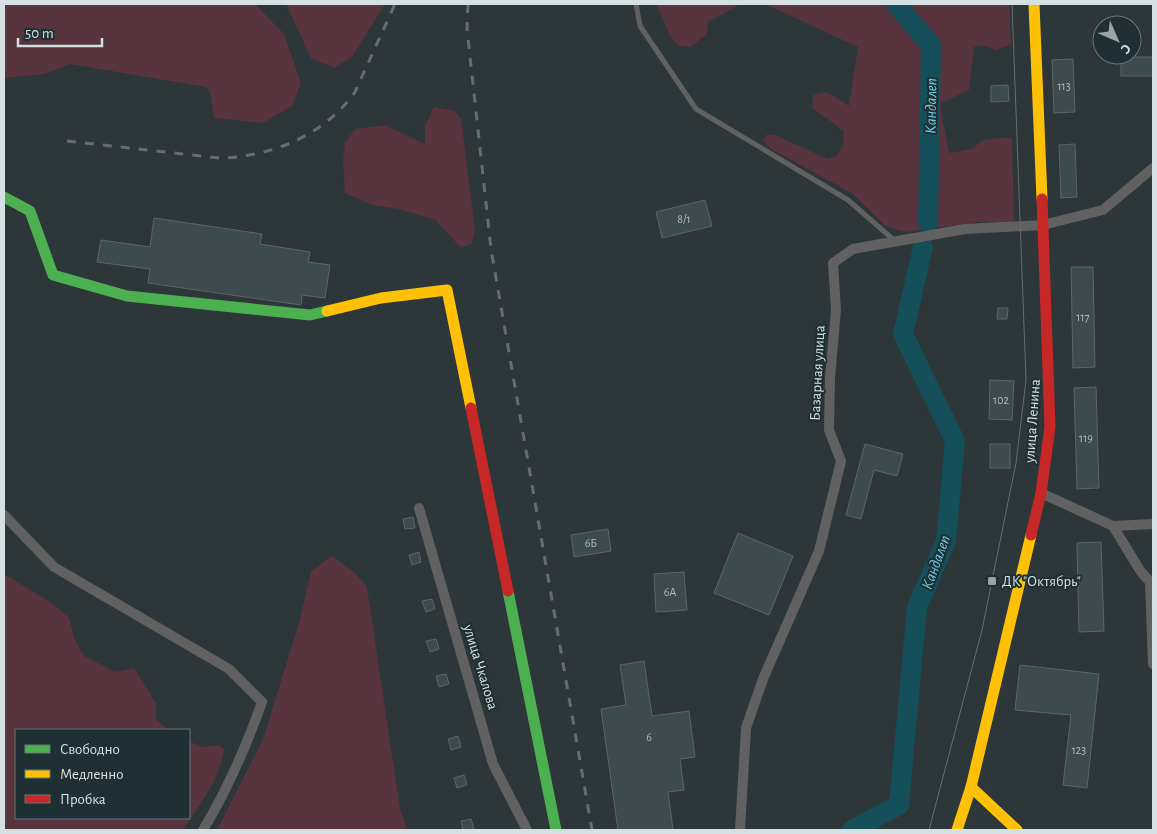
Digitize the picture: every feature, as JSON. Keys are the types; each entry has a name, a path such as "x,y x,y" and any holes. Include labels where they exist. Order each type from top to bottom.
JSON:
{"street":[{"name":"улица Ленина","path":"957,830 971,787 1041,493 1050,427 1050,376 1034,4"},
{"name":"Базарная улица","path":"740,830 746,728 763,679 819,552 842,460 829,430 830,378 836,310 833,263 853,249 896,243 964,229 1043,226 1103,210 1153,168"},
{"path":"4,196 30,211 53,275 127,296 310,315 381,298 447,290 556,830"},
{"path":"1041,493 1113,526 1153,524"},
{"name":"улица Чкалова","path":"418,508 494,764 528,830"},
{"path":"4,515 54,567 229,669 262,702 248,743 223,798 203,830"},
{"path":"1113,526 1141,572 1152,583 1151,661 1153,664"},
{"path":"971,787 1017,830"}],"lane":[{"path":"636,4 640,26 696,109 848,200 896,243"}],"shaded area":[{"path":"4,4 255,4 284,34 301,83 292,106 263,123 214,118 210,92 206,87 70,64 45,74 4,78"},
{"path":"286,4 385,4 352,57 334,68 311,58"},
{"path":"656,4 741,4 708,22 707,34 690,47 678,46 670,36"},
{"path":"765,4 1009,4 1011,44 996,50 982,45 974,47 969,90 941,103 941,110 949,153 972,149 983,140 1008,137 1012,139 1014,220 1010,223 977,222 907,232 896,230 885,225 853,194 770,148 763,140 766,135 775,135 828,159 837,156 843,146 844,131 812,108 813,96 818,93 827,93 849,106 858,47"},
{"path":"434,107 455,111 461,119 475,230 472,243 461,248 436,220 399,209 372,205 345,193 343,161 345,143 355,129 385,125 425,144 425,126"},
{"path":"332,556 355,573 367,587 400,809 408,830 217,830 263,739 299,623 311,571"},
{"path":"4,574 52,603 69,618 76,643 84,656 115,672 134,668 156,703 156,720 169,729 15,729 15,819 190,819 190,742 201,747 220,745 224,750 222,761 208,792 183,830 4,830"}],"building":[{"path":"1142,57 1153,57 1153,76 1121,76 1121,65 1142,65"},
{"path":"1073,59 1075,112 1054,113 1052,60"},
{"path":"1008,85 1009,101 991,102 991,86"},
{"path":"1075,144 1077,197 1061,198 1059,145"},
{"path":"705,200 712,226 662,238 656,212"},
{"path":"154,218 262,234 260,244 310,252 308,262 330,265 325,298 302,295 301,305 148,283 150,269 97,262 101,240 150,247"},
{"path":"1071,267 1093,267 1095,367 1073,368"},
{"path":"998,308 1008,308 1007,319 997,319"},
{"path":"990,380 1014,381 1012,420 989,419"},
{"path":"1096,387 1099,488 1077,489 1074,388"},
{"path":"865,444 903,454 897,476 874,470 861,519 846,515"},
{"path":"990,444 1010,444 1010,468 990,468"},
{"path":"413,517 415,528 405,529 403,519"},
{"path":"608,529 611,551 574,557 571,535"},
{"path":"738,533 793,556 769,615 714,593"},
{"path":"1101,542 1104,631 1079,632 1077,543"},
{"path":"419,552 421,562 412,565 409,555"},
{"path":"684,572 687,610 656,612 654,574"},
{"path":"432,599 435,609 426,612 422,601"},
{"path":"436,639 439,649 430,652 426,641"},
{"path":"644,661 652,716 689,711 695,757 680,759 684,790 668,792 673,830 618,830 601,709 626,705 620,665"},
{"path":"1020,665 1099,674 1087,788 1063,785 1071,715 1015,710"},
{"path":"446,674 449,684 439,687 436,676"},
{"path":"458,736 461,747 451,750 448,739"},
{"path":"464,775 467,785 457,788 454,778"},
{"path":"471,819 474,829 463,830 461,821"}],"waterway":[{"name":"Кандалеп","path":"896,4 931,45 928,222"},
{"name":"Кандалеп","path":"852,830 899,805 917,607 946,541 955,441 903,334 923,247"}],"tram line":[{"path":"929,830 982,630 1016,463 1026,380 1012,4"}],"railway":[{"path":"67,141 220,158 258,153 295,141 313,132 328,120 343,107 355,92 395,4"},
{"path":"468,4 467,29 491,249 592,830"}],"traffic: fast":[{"path":"4,197 30,211 53,275 127,296 310,315 327,311"},
{"path":"508,591 556,830"}],"traffic: slow":[{"path":"1034,4 1042,199"},
{"path":"327,311 381,298 447,290 471,408"},
{"path":"957,830 971,787 1031,535"},
{"path":"971,787 1017,830"}],"traffic: jam":[{"path":"1031,535 1041,493 1050,427 1042,199"},
{"path":"471,408 508,591"}],"place":[{"name":"ДК \"Октябрь\"","path":"992,581"}]}
